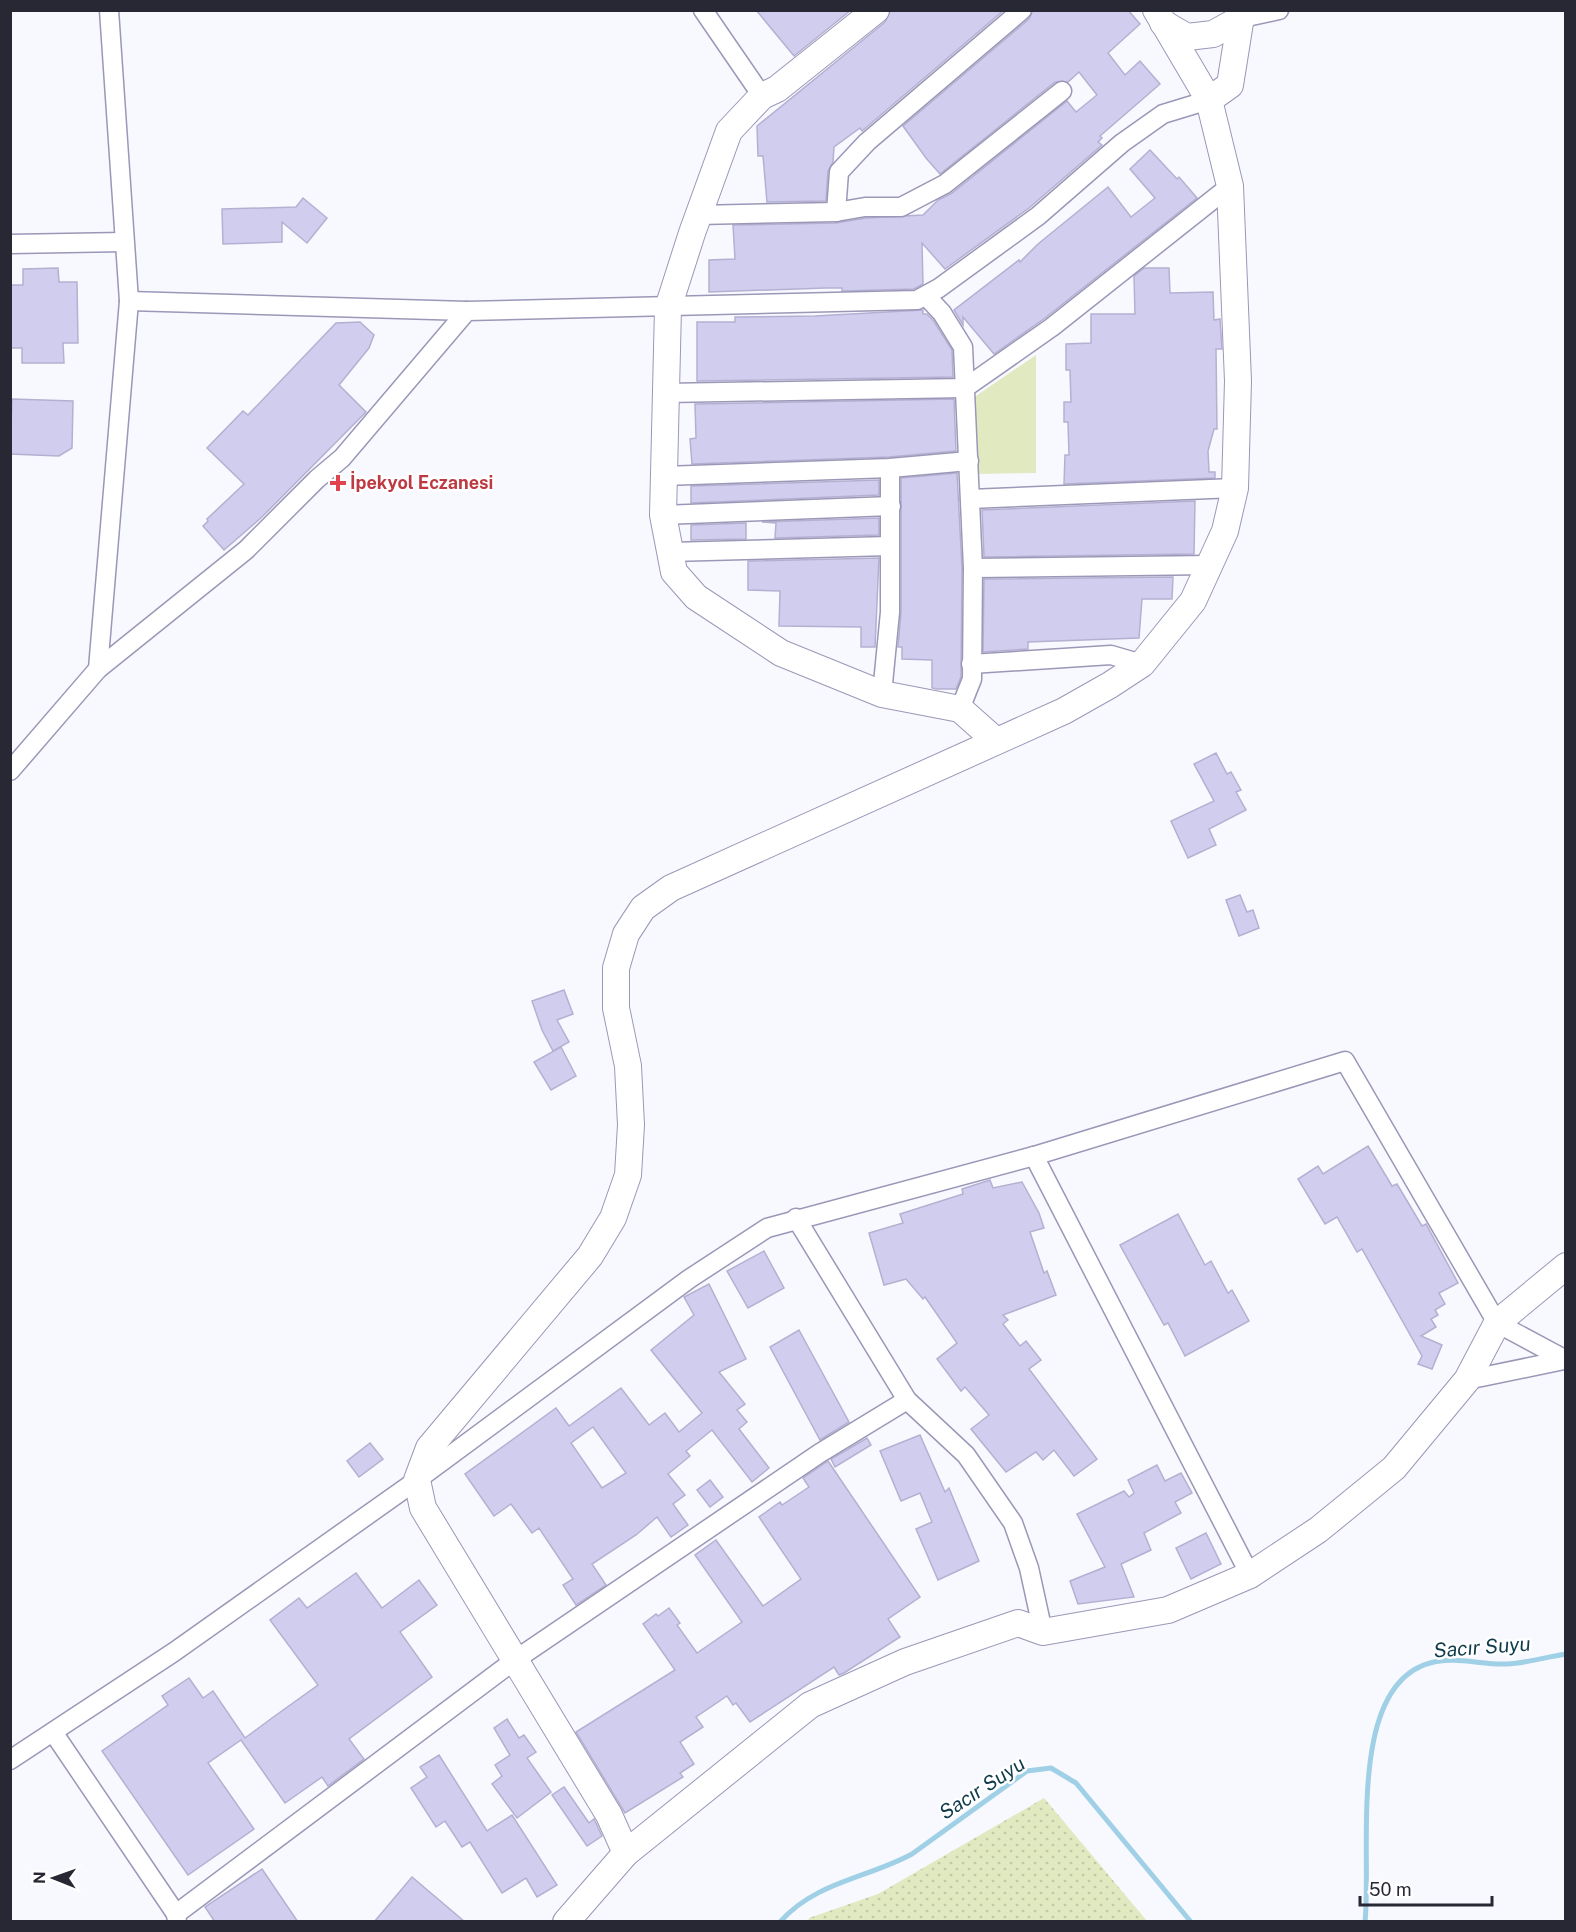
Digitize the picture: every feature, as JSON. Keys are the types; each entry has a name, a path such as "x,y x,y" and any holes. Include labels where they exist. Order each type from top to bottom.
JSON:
{"main road":[{"path":"876,10 777,89 762,96 729,131 698,215 668,308 663,514 674,572 706,603 781,653 882,694 960,709 996,741"},
{"path":"1159,17 1187,37 1213,34 1242,14"},
{"path":"1209,100 1230,85 1242,14"},
{"path":"626,1853 609,1815 423,1508 417,1480 429,1448 590,1256 613,1218 628,1176 631,1125 628,1066 616,1008 616,968 626,934 643,908 671,888 1064,711 1110,686 1142,664 1193,601 1225,531 1234,488 1238,381 1230,186 1209,100 1159,17"},
{"path":"566,1922 626,1853 810,1704 905,1662 1018,1623 1044,1632 1168,1610 1250,1575 1318,1530 1394,1468 1467,1380 1497,1323 1566,1266"}],"street":[{"path":"98,669 129,301 109,10"},
{"path":"703,10 762,96"},
{"path":"836,212 839,172 867,142 1022,10"},
{"path":"1242,14 1279,10"},
{"path":"698,215 836,212 866,207 901,207 945,184 1062,91"},
{"path":"129,301 467,311 668,308 917,300 926,296 1038,216 1122,143 1163,114 1209,100"},
{"path":"666,393 965,388 1052,327 1230,186"},
{"path":"10,244 124,242"},
{"path":"926,296 942,313 963,347 974,568 972,679 960,709"},
{"path":"10,771 98,669 246,550 317,478 342,458 467,311"},
{"path":"664,476 890,468 969,461"},
{"path":"882,694 890,612 890,468"},
{"path":"970,499 1234,488"},
{"path":"663,514 891,506"},
{"path":"670,552 889,546"},
{"path":"974,568 1211,565"},
{"path":"971,664 1111,656 1142,664"},
{"path":"10,1760 174,1652 417,1480 689,1280 767,1228 796,1218 1034,1156 1345,1061 1497,1323 1565,1360"},
{"path":"1034,1156 1250,1575"},
{"path":"796,1218 907,1400 966,1455 1013,1523 1029,1568 1044,1632"},
{"path":"1467,1380 1565,1360"},
{"path":"53,1732 177,1918 515,1660 820,1453 907,1400"}],"green space":[{"path":"1036,355 1036,473 973,474 973,398"},
{"path":"1044,1798 1147,1921 808,1921 809,1918 878,1894"}],"building":[{"path":"756,10 851,10 794,56"},
{"path":"891,10 1004,10 862,131 860,128 834,147 833,162 828,171 826,201 767,202 763,156 758,156 757,126 885,22"},
{"path":"1033,10 1128,10 1140,24 1108,53 1125,75 1140,61 1160,84 1100,136 1102,138 1098,142 1102,145 1029,208 945,269 922,243 923,284 914,289 842,291 842,288 825,288 709,292 709,260 735,259 733,225 836,223 866,218 923,215 938,200 952,193 1067,101 1076,112 1097,95 1079,72 1068,82 1055,82 940,174 926,158 903,126 1029,19"},
{"path":"1150,150 1177,179 1179,177 1197,198 1045,318 994,354 963,317 963,325 954,310 1019,260 1020,262 1038,244 1108,187 1131,217 1155,198 1130,169"},
{"path":"303,198 327,218 307,243 282,222 282,242 223,244 222,209 296,207"},
{"path":"58,268 59,282 77,282 78,343 63,343 64,363 22,363 22,348 10,348 10,285 23,285 23,269"},
{"path":"1144,268 1169,268 1170,293 1213,292 1214,320 1220,319 1222,349 1216,349 1217,429 1214,429 1208,451 1209,472 1215,472 1215,478 1064,484 1065,455 1069,455 1068,422 1064,422 1064,402 1071,402 1070,370 1066,370 1066,344 1091,343 1091,314 1135,314 1134,276"},
{"path":"923,310 923,314 927,314 933,320 952,350 953,377 697,381 697,322 735,322 735,317 815,316"},
{"path":"360,322 374,335 369,348 339,385 366,412 262,517 224,550 203,526 208,521 207,519 244,484 207,448 243,411 248,415 336,323"},
{"path":"12,399 73,401 72,448 59,456 10,454"},
{"path":"954,399 956,451 889,457 692,464 690,439 696,438 695,404"},
{"path":"957,473 962,568 961,677 956,689 937,689 932,688 932,660 902,659 902,647 898,647 901,612 901,478"},
{"path":"879,480 879,495 691,503 691,486"},
{"path":"1195,501 1194,554 984,557 982,510"},
{"path":"879,518 879,535 775,538 776,523 762,522"},
{"path":"746,523 746,539 691,540 691,525"},
{"path":"879,558 875,647 861,647 861,627 779,626 780,591 748,590 748,561"},
{"path":"1173,577 1172,599 1142,599 1139,638 1028,642 1028,649 983,652 984,579"},
{"path":"1216,753 1227,774 1231,772 1241,790 1236,792 1246,810 1209,829 1216,845 1188,858 1171,821 1214,801 1194,764"},
{"path":"1240,895 1247,912 1253,910 1259,928 1239,936 1226,900"},
{"path":"564,990 573,1014 557,1020 569,1042 553,1051 542,1030 532,1001"},
{"path":"561,1047 576,1076 551,1090 534,1062"},
{"path":"1368,1146 1392,1186 1397,1184 1422,1226 1426,1224 1458,1283 1439,1293 1445,1304 1435,1310 1438,1315 1431,1319 1436,1327 1421,1336 1442,1345 1432,1369 1418,1364 1422,1356 1362,1249 1357,1252 1337,1217 1325,1224 1298,1179 1318,1166 1323,1174"},
{"path":"990,1180 993,1188 1022,1182 1039,1213 1044,1228 1030,1232 1044,1273 1047,1271 1056,1295 1003,1315 1008,1320 1003,1324 1020,1346 1026,1341 1041,1360 1029,1369 1097,1459 1074,1476 1054,1450 1043,1460 1036,1452 1006,1472 971,1429 989,1415 965,1387 961,1391 937,1359 957,1343 925,1297 923,1299 906,1279 884,1285 869,1233 903,1223 900,1214 963,1194 962,1189"},
{"path":"1178,1214 1205,1265 1211,1261 1228,1293 1232,1290 1249,1321 1185,1356 1168,1323 1164,1325 1120,1245"},
{"path":"764,1251 784,1288 748,1308 727,1271"},
{"path":"709,1284 746,1359 719,1372 745,1404 737,1410 747,1422 739,1429 769,1468 752,1482 712,1430 686,1451 690,1456 668,1474 685,1495 673,1504 688,1525 671,1537 657,1517 636,1535 592,1564 606,1585 576,1605 563,1585 573,1579 539,1528 532,1533 511,1504 494,1516 465,1474 556,1408 569,1426 621,1388 649,1425 665,1413 679,1432 702,1413 651,1350 694,1315 684,1297","holes":["593,1427 626,1473 602,1488 571,1443"]},
{"path":"799,1330 849,1422 820,1440 770,1347"},
{"path":"920,1435 945,1492 949,1488 979,1561 938,1580 916,1529 932,1522 920,1493 901,1501 880,1451"},
{"path":"867,1438 871,1445 835,1467 831,1459"},
{"path":"370,1443 383,1459 359,1477 347,1461"},
{"path":"828,1461 920,1597 888,1619 900,1637 844,1673 839,1675 834,1667 750,1722 736,1703 733,1705 727,1696 696,1717 703,1727 680,1742 694,1764 680,1773 683,1777 625,1813 576,1732 675,1670 643,1624 656,1614 658,1616 669,1608 680,1623 677,1625 697,1653 742,1622 695,1555 716,1540 763,1606 801,1579 759,1517 780,1502 782,1505 809,1487 803,1478"},
{"path":"1157,1465 1165,1481 1181,1473 1192,1493 1175,1502 1181,1513 1144,1533 1151,1550 1121,1564 1134,1597 1078,1604 1070,1581 1105,1567 1077,1514 1124,1491 1129,1497 1134,1493 1128,1480"},
{"path":"710,1480 723,1497 710,1507 697,1490"},
{"path":"1206,1533 1221,1564 1191,1579 1176,1548"},
{"path":"356,1573 382,1608 419,1580 437,1605 400,1632 432,1677 349,1739 364,1759 328,1786 322,1777 285,1803 241,1740 208,1763 254,1829 188,1875 102,1751 168,1705 162,1696 189,1678 203,1698 213,1691 245,1738 318,1685 270,1620 299,1598 307,1608"},
{"path":"507,1719 519,1738 524,1735 536,1752 527,1758 551,1792 517,1818 492,1784 502,1776 495,1765 510,1755 494,1728"},
{"path":"439,1755 487,1831 512,1815 557,1885 537,1897 526,1878 502,1893 470,1842 462,1847 445,1821 436,1827 411,1788 427,1777 420,1767"},
{"path":"564,1787 589,1823 594,1819 602,1836 587,1846 552,1795"},
{"path":"262,1869 298,1922 215,1922 205,1907"},
{"path":"412,1877 465,1922 374,1922"}],"waterway":[{"name":"Sacır Suyu","path":"1365,1922 1366,1816 1374,1737 1385,1704 1403,1678 1430,1663 1439,1661 1507,1664 1566,1654"},
{"name":"Sacır Suyu","path":"780,1922 809,1898 826,1889 912,1854 1027,1771 1051,1768 1076,1783 1191,1922"}],"place":[{"name":"İpekyol Eczanesi","path":"338,483"}]}
